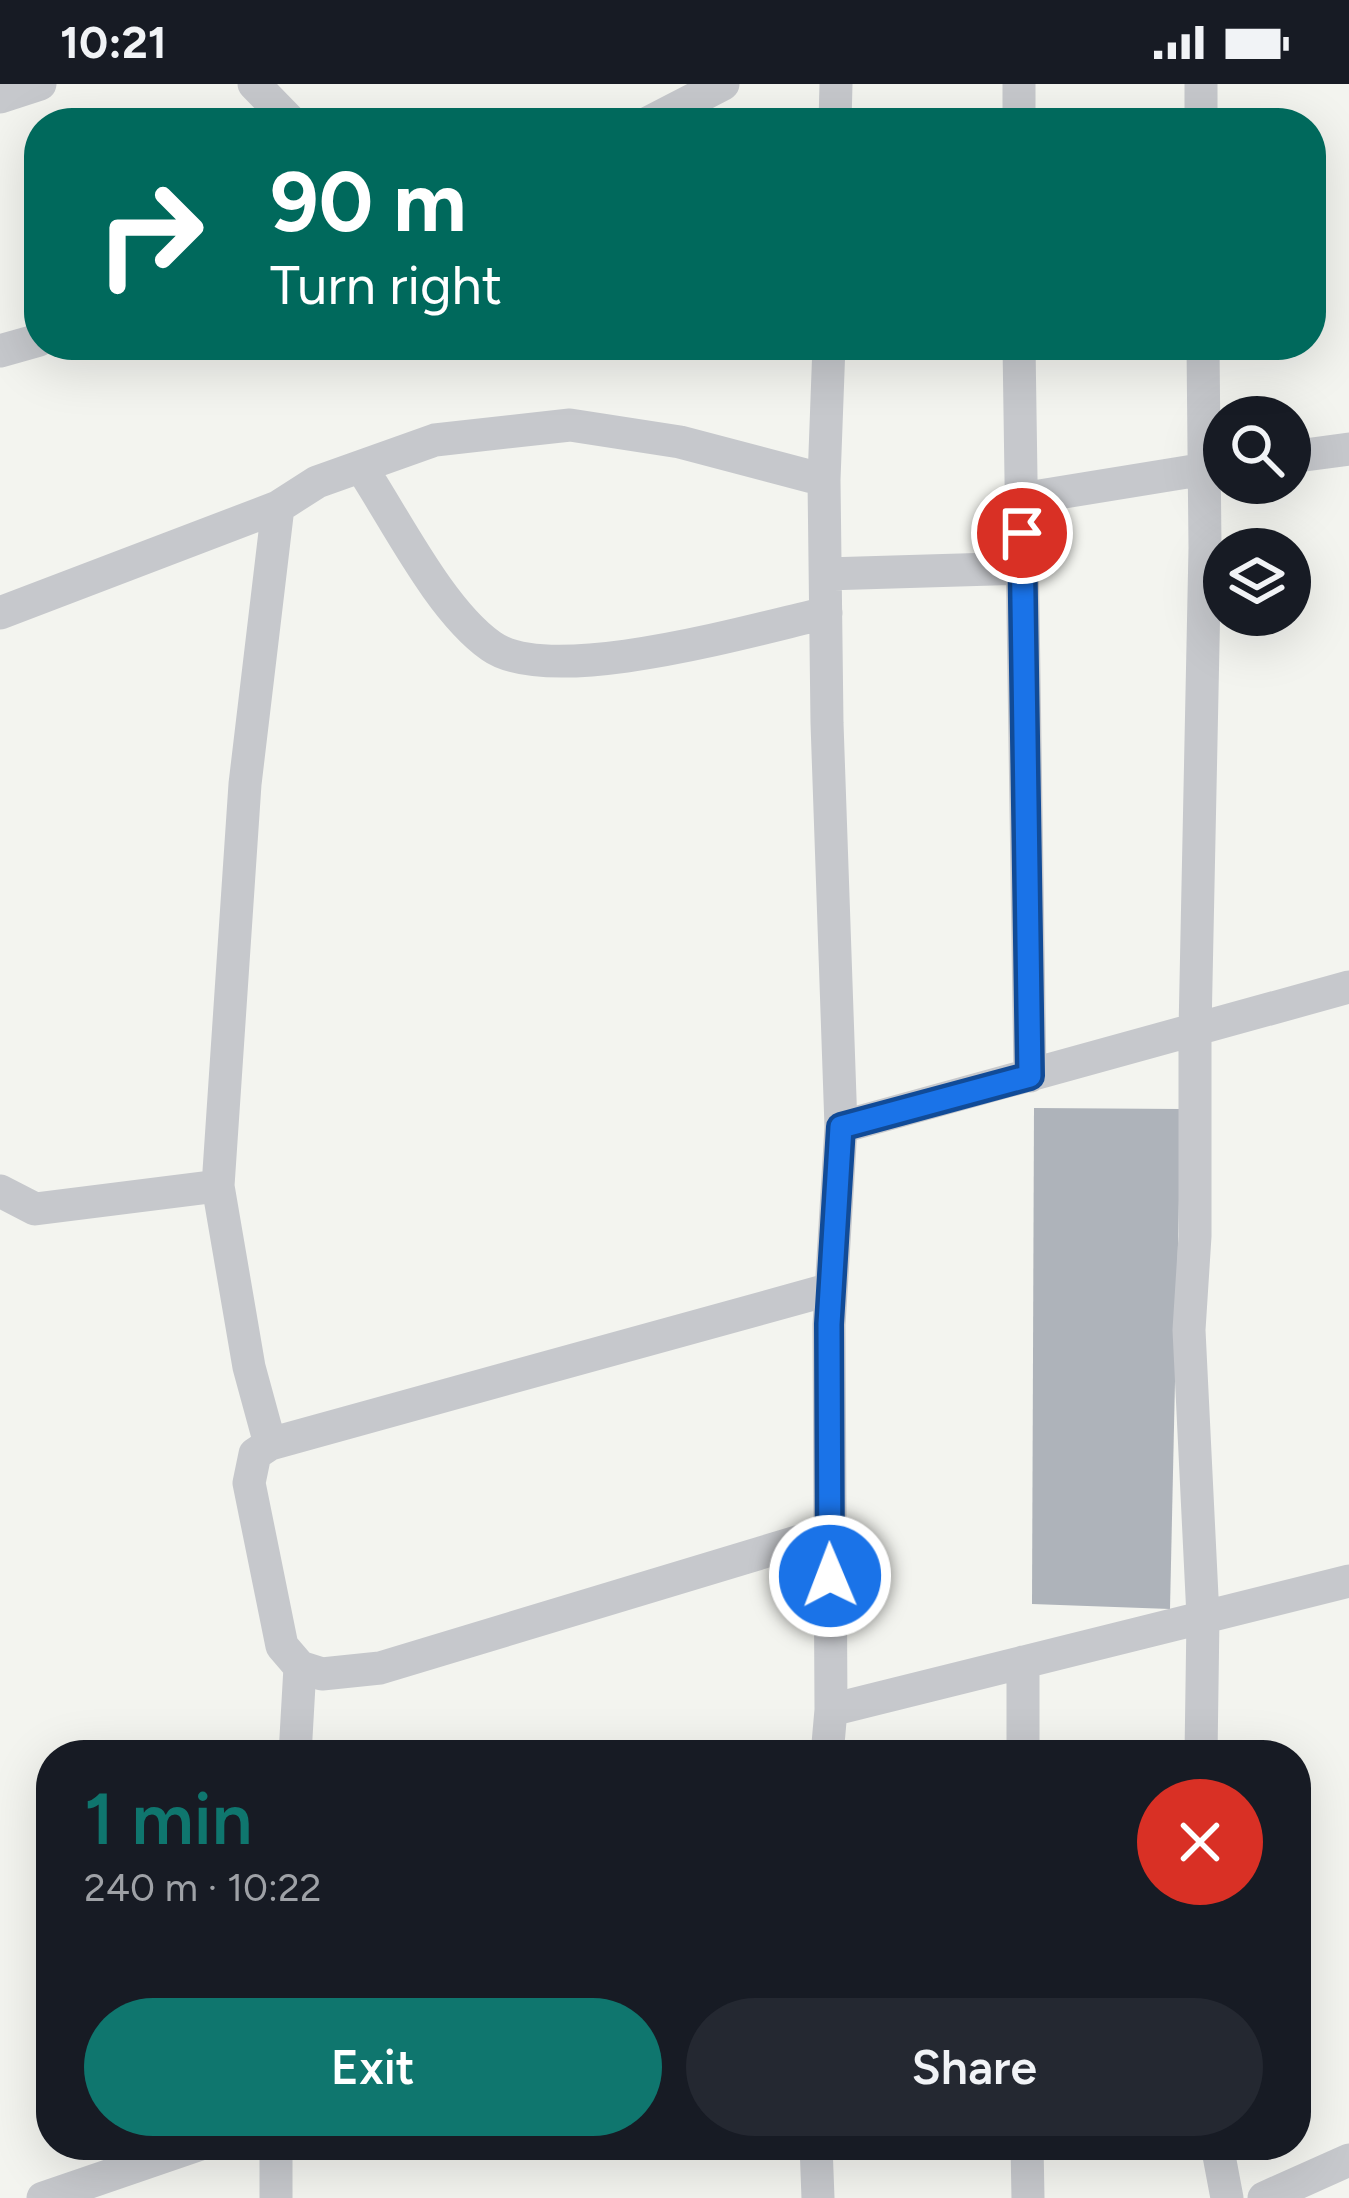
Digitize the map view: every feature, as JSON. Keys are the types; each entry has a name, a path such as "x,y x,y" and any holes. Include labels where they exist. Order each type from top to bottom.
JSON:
{"street":[{"path":"0,97 40,84"},
{"path":"677,108 723,84"},
{"path":"825,1740 831,1710 831,1289 841,1127 826,613 828,360"},
{"path":"1018,360 1030,1076"},
{"path":"1204,360 1208,396"},
{"path":"0,578 12,608 278,506 317,482 435,440 570,424 680,442 824,480"},
{"path":"1311,454 1349,449"},
{"path":"361,467 457,615 494,649 524,659 632,658 826,613"},
{"path":"1021,499 1203,470"},
{"path":"1201,1740 1203,1618 1189,1330 1213,504"},
{"path":"270,1444 249,1367 218,1186 245,784 278,506"},
{"path":"826,574 1023,568"},
{"path":"841,1127 1349,987"},
{"path":"0,1191 34,1209 218,1186"},
{"path":"830,1532 380,1668 341,1675 300,1667 282,1646 249,1483 255,1454 270,1444 831,1289"},
{"path":"831,1710 1349,1580"},
{"path":"1023,1662 1023,1740"},
{"path":"296,1740 300,1667"},
{"path":"43,2198 154,2160"},
{"path":"276,2160 276,2198"},
{"path":"817,2160 818,2198"},
{"path":"1027,2160 1028,2198"},
{"path":"1219,2160 1227,2198"},
{"path":"1264,2198 1349,2160"}],"building":[{"path":"1034,1108 1181,1109 1170,1609 1032,1604"}],"route":[{"path":"830,1576 829,1324 841,1127 1030,1076 1022,533"}]}
